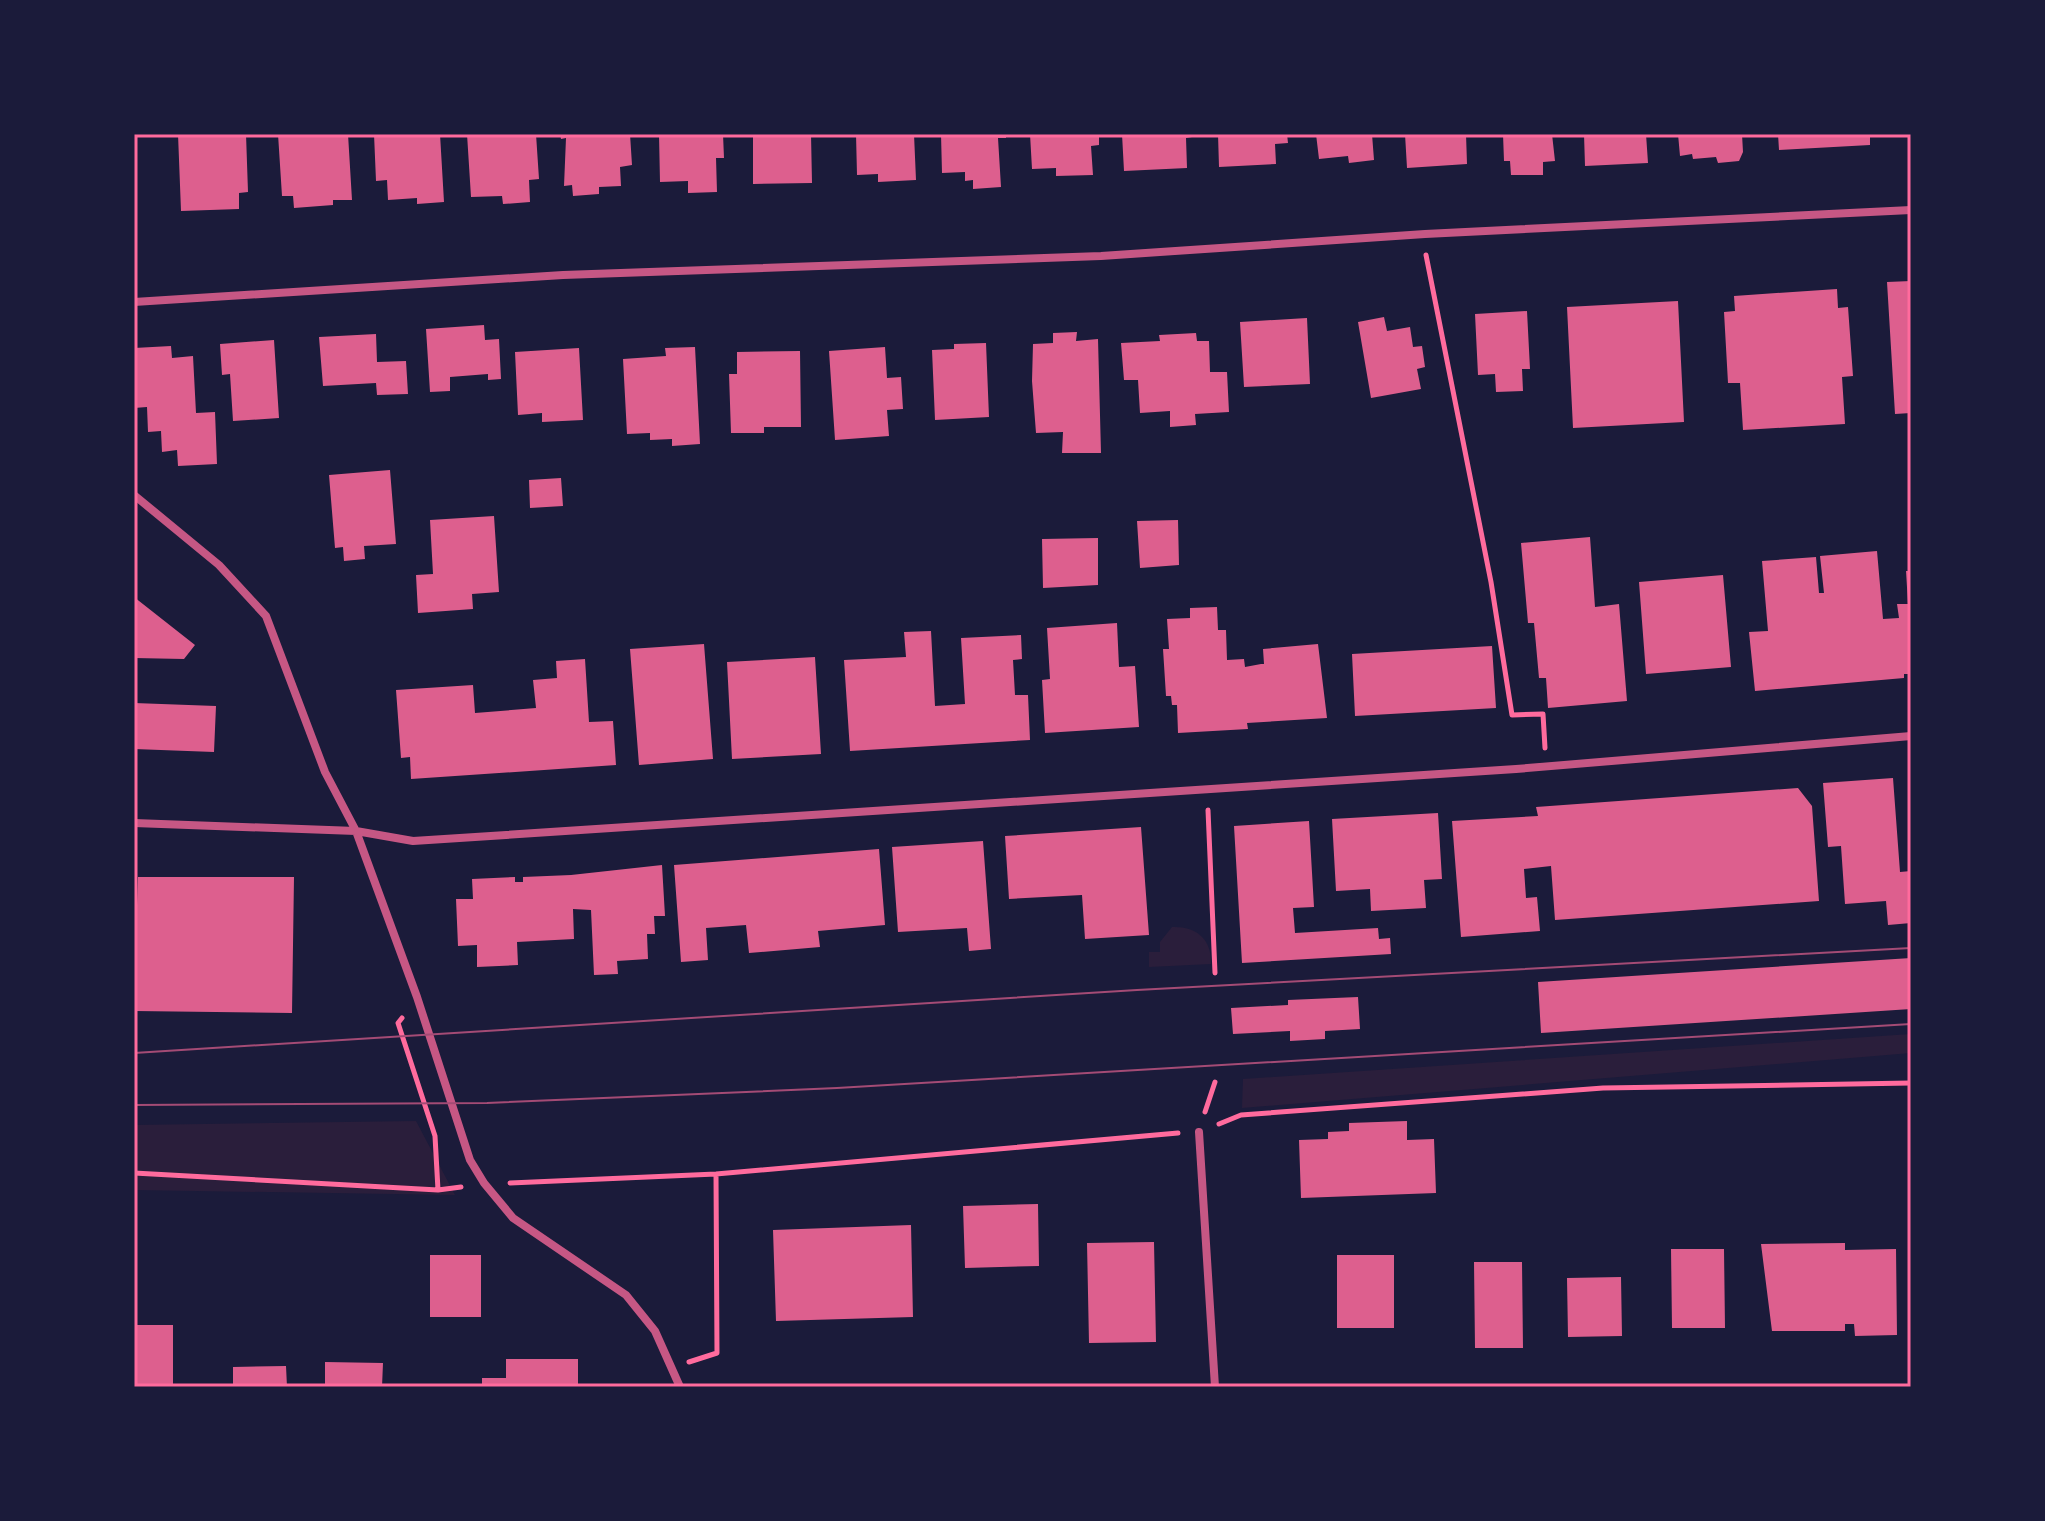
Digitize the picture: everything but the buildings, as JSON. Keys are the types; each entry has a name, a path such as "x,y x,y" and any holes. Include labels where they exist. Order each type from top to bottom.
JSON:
{"street":[{"path":"134,302 563,275 1101,256 1425,234 1911,210"},
{"path":"134,495 219,565 266,616 325,772 356,831 417,997 470,1160 484,1183 513,1218 626,1295 655,1331 680,1387"},
{"path":"134,823 356,831 413,841 1546,766 1911,736"},
{"path":"1199,1132 1215,1387"}],"path":[{"path":"1425,234 1427,263 1491,582 1512,715 1543,714 1546,766"},
{"path":"1207,789 1215,973"},
{"path":"1199,1132 1215,1082"},
{"path":"504,1183 716,1174 1199,1132 1241,1115 1603,1088 1911,1083"},
{"path":"134,1173 438,1190 435,1136"},
{"path":"673,1368 717,1353 716,1174"}],"shaded area":[{"path":"1172,927 1188,929 1201,936 1209,948 1211,964 1149,967 1149,952 1160,952 1160,942"},
{"path":"1911,1034 1911,1053 1242,1108 1243,1079"},
{"path":"416,1121 455,1195 134,1190 134,1125"}],"tram line":[{"path":"134,1053 1137,990 1911,948"},
{"path":"134,1105 487,1103 837,1088 1911,1024"}]}
